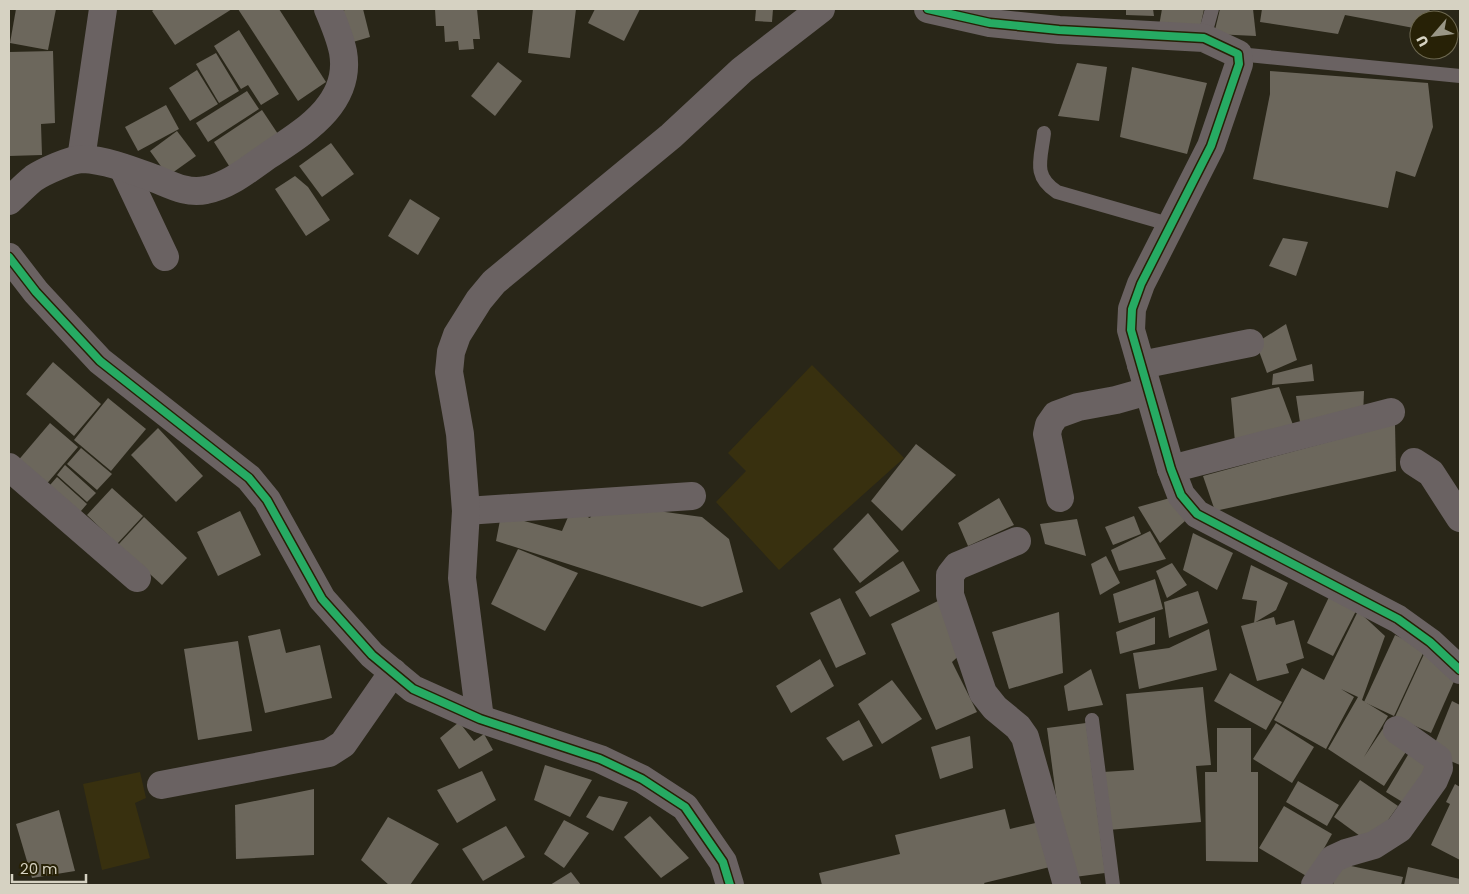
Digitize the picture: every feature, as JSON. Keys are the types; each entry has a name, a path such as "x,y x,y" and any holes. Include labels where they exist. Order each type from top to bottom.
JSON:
{"street":[{"path":"81,159 103,9"},
{"path":"9,202 35,178 56,167 81,159 123,168 184,191 207,190 228,182 304,131 326,112 338,90 344,69 339,37 328,9"},
{"path":"480,719 462,578 466,511 460,434 449,372 451,352 457,335 479,300 494,282 671,136 742,70 821,9"},
{"path":"928,9 990,23 1049,29 1204,38 1238,54 1240,64 1211,146 1141,284 1132,309 1131,330 1171,469 1181,495 1198,514 1398,619 1430,642 1460,670"},
{"path":"123,168 165,256"},
{"path":"9,257 36,292 100,361 249,478 267,500 322,599 372,654 412,689 480,719 600,759 642,779 685,807 723,862 730,885"},
{"path":"1141,365 1250,343"},
{"path":"1060,498 1047,434 1049,424 1056,415 1078,407 1116,400 1148,391"},
{"path":"1171,469 1391,412"},
{"path":"1414,462 1431,473 1460,518"},
{"path":"9,467 136,578"},
{"path":"466,511 692,496"},
{"path":"1018,541 957,566 950,575 950,595 983,693 995,708 1018,727 1024,737 1067,885"},
{"path":"161,785 329,753 343,744 393,672"},
{"path":"1315,885 1334,859 1346,852 1374,844 1399,829 1434,780 1439,768 1438,759 1398,730"}],"lane":[{"path":"1204,38 1212,9"},
{"path":"1238,54 1460,76"},
{"path":"1044,133 1040,175 1046,185 1057,192 1172,225"},
{"path":"1092,720 1113,885"}],"shaded area":[{"path":"812,365 904,458 779,570 716,502 746,471 728,453"},
{"path":"140,772 146,798 135,803 150,858 102,870 83,784"}],"building":[{"path":"16,9 56,9 48,50 10,43"},
{"path":"155,9 232,9 175,45 152,11"},
{"path":"238,9 279,9 326,82 298,101"},
{"path":"348,9 363,9 370,37 353,42 339,12"},
{"path":"435,9 477,9 480,39 473,39 474,49 459,50 458,41 445,42 444,26 436,26"},
{"path":"533,9 576,9 570,58 528,53"},
{"path":"595,9 640,9 624,41 588,23"},
{"path":"756,9 773,9 772,22 755,21"},
{"path":"1126,9 1153,9 1154,16 1126,15"},
{"path":"1162,9 1204,9 1200,28 1159,26"},
{"path":"1220,9 1253,9 1256,36 1214,34"},
{"path":"1262,9 1430,9 1409,10 1409,27 1345,15 1338,34 1260,22"},
{"path":"239,30 279,94 261,105 248,85 241,89 214,46"},
{"path":"53,51 55,123 41,124 42,155 9,156 9,52"},
{"path":"216,53 239,91 219,103 196,64"},
{"path":"498,62 522,81 495,116 471,96"},
{"path":"1077,63 1107,67 1099,121 1058,116"},
{"path":"1132,67 1207,83 1187,154 1120,137"},
{"path":"197,70 218,104 190,121 169,88"},
{"path":"1270,71 1428,83 1433,127 1415,177 1396,171 1388,208 1253,179 1270,94"},
{"path":"247,91 259,109 208,142 196,123"},
{"path":"166,105 179,129 138,151 125,127"},
{"path":"262,110 280,137 231,169 214,142"},
{"path":"177,131 196,156 168,176 150,151"},
{"path":"331,143 354,174 322,197 299,166"},
{"path":"295,176 308,187 330,220 306,236 275,189"},
{"path":"410,199 440,218 418,255 388,236"},
{"path":"1283,238 1308,242 1296,276 1269,266"},
{"path":"1286,324 1297,360 1267,373 1256,343"},
{"path":"53,362 101,404 74,436 26,394"},
{"path":"1312,364 1314,381 1272,385 1273,374"},
{"path":"1279,387 1296,433 1235,442 1231,398"},
{"path":"1364,391 1363,417 1301,429 1296,396"},
{"path":"108,398 146,429 111,471 74,440"},
{"path":"50,423 78,447 44,487 16,463"},
{"path":"1395,424 1396,471 1215,511 1203,476"},
{"path":"158,428 203,476 176,502 131,455"},
{"path":"916,444 956,475 902,531 871,501"},
{"path":"81,448 112,474 97,490 67,464"},
{"path":"65,465 96,493 87,502 57,475"},
{"path":"57,477 87,504 74,519 43,493"},
{"path":"112,488 143,516 117,544 87,515"},
{"path":"999,498 1014,525 968,546 958,523"},
{"path":"1170,498 1185,521 1160,543 1138,507"},
{"path":"599,503 702,517 729,539 743,592 702,607 496,541 501,515 562,531 571,510 590,518"},
{"path":"240,511 261,555 218,576 197,532"},
{"path":"868,513 899,551 860,583 833,549"},
{"path":"1134,516 1141,534 1113,545 1105,527"},
{"path":"144,517 187,558 162,585 118,545"},
{"path":"1077,519 1086,556 1045,544 1040,524"},
{"path":"1150,531 1166,559 1119,571 1111,550"},
{"path":"1193,533 1233,553 1217,590 1183,570"},
{"path":"518,549 578,573 545,631 491,604"},
{"path":"1106,556 1120,583 1100,595 1091,564"},
{"path":"903,561 920,591 870,617 855,592"},
{"path":"1172,563 1187,585 1167,598 1156,571"},
{"path":"1251,565 1288,583 1276,610 1254,623 1257,601 1242,599"},
{"path":"1155,579 1163,609 1119,623 1113,594"},
{"path":"1198,591 1208,623 1169,638 1164,602"},
{"path":"1329,597 1356,611 1333,656 1307,643"},
{"path":"840,598 866,654 836,668 810,613"},
{"path":"944,598 963,652 952,662 977,712 936,730 891,624"},
{"path":"1358,611 1385,636 1362,700 1388,716 1364,757 1384,727 1411,744 1384,786 1328,749 1358,697 1341,689 1354,697 1326,749 1274,720 1302,668 1324,680"},
{"path":"1059,612 1063,673 1009,689 992,632"},
{"path":"1155,617 1155,644 1120,654 1116,632"},
{"path":"1274,617 1276,625 1294,620 1304,658 1286,664 1289,673 1257,681 1241,626"},
{"path":"280,629 286,653 320,645 332,698 265,713 248,636"},
{"path":"1209,629 1217,670 1139,689 1133,653 1169,648"},
{"path":"1395,635 1425,649 1394,716 1364,702"},
{"path":"238,641 252,731 198,740 184,649"},
{"path":"1424,654 1459,670 1431,733 1395,717"},
{"path":"820,659 834,686 791,713 776,686"},
{"path":"1091,669 1103,705 1068,711 1064,686"},
{"path":"1230,673 1282,702 1266,730 1214,701"},
{"path":"892,680 922,719 882,744 858,704"},
{"path":"1203,687 1211,765 1196,766 1201,822 1108,830 1103,772 1134,770 1126,694"},
{"path":"1452,701 1460,705 1460,765 1431,753"},
{"path":"859,720 873,746 843,761 826,738"},
{"path":"459,722 474,741 484,734 493,750 459,769 440,738"},
{"path":"1086,723 1105,873 1067,878 1047,728"},
{"path":"1276,723 1314,747 1292,783 1253,759"},
{"path":"1217,728 1251,728 1251,772 1258,772 1258,862 1206,861 1205,772 1217,772"},
{"path":"970,736 973,768 940,779 931,747"},
{"path":"1412,748 1436,763 1409,806 1386,792"},
{"path":"545,765 592,780 570,817 534,800"},
{"path":"482,771 496,800 457,823 437,790"},
{"path":"1360,780 1398,806 1371,844 1334,817"},
{"path":"1298,781 1339,805 1327,826 1286,802"},
{"path":"1455,784 1460,787 1460,860 1431,845 1450,804 1446,802"},
{"path":"314,789 314,855 236,859 235,805"},
{"path":"599,796 628,802 613,831 586,817"},
{"path":"1284,806 1332,834 1308,877 1259,848"},
{"path":"1005,809 1010,829 1044,821 1054,866 984,883 985,885 822,885 819,873 900,854 895,835"},
{"path":"59,810 75,871 32,878 16,824"},
{"path":"650,816 689,858 661,878 624,837"},
{"path":"388,817 439,844 410,885 389,885 361,860"},
{"path":"564,820 589,833 564,868 544,854"},
{"path":"506,826 525,857 483,881 462,849"},
{"path":"1337,863 1403,877 1401,885 1333,885"},
{"path":"1408,867 1460,879 1460,885 1404,885"},
{"path":"571,872 581,885 550,885"}],"cycle path":[{"path":"928,9 990,23 1059,30 1204,38 1238,54 1239,64 1211,146 1141,284 1132,309 1131,330 1171,469 1181,495 1197,514 1398,619 1430,642 1460,670"},
{"path":"9,257 36,292 100,361 249,478 267,500 322,599 372,655 413,689 480,719 600,759 642,779 685,807 723,862 730,885"}]}
